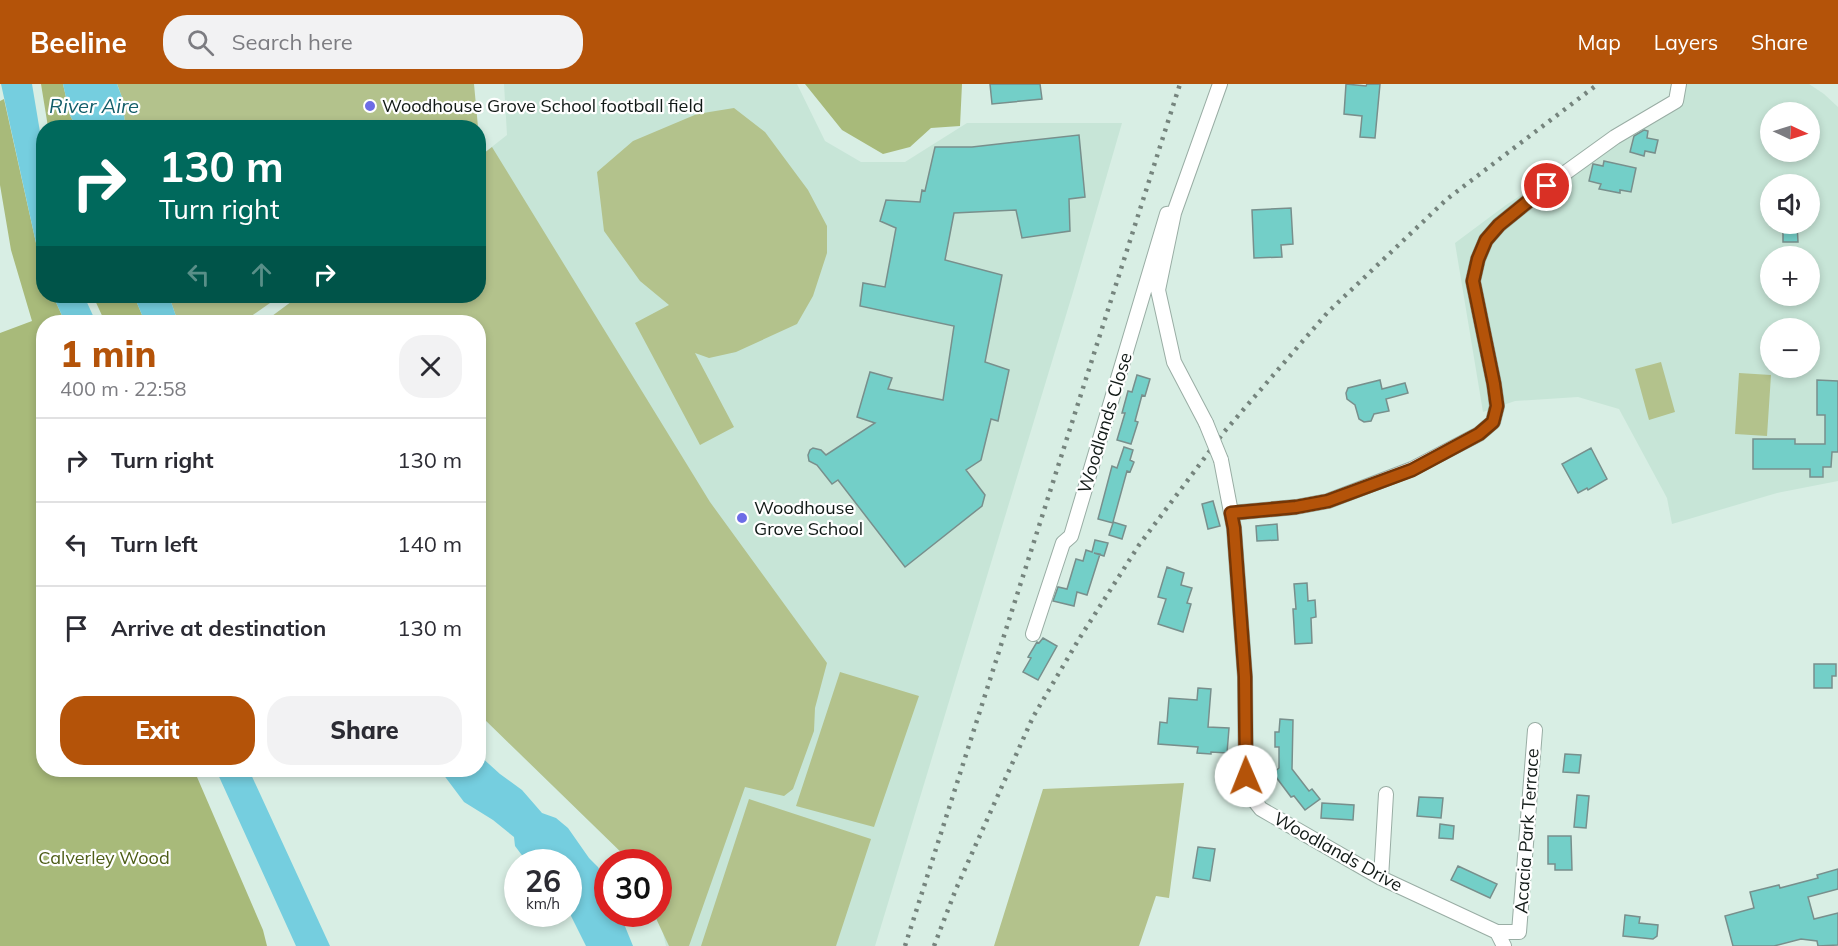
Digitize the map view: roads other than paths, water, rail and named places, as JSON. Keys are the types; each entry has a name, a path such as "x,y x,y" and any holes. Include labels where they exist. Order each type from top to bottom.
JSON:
{"street":[{"name":"Woodlands Drive","path":"1220,84 1174,213 1158,290 1174,362 1206,423 1221,460 1234,528 1245,677 1246,790 1261,809 1381,878 1497,932"},
{"path":"1231,513 1296,507 1328,501 1412,470 1479,434 1493,422 1497,406 1494,384 1473,281 1478,259 1486,240 1499,225 1547,186 1615,137 1676,101 1679,84"},
{"name":"Woodlands Close","path":"1033,634 1063,543 1071,536 1167,214 1174,213"},
{"name":"Acacia Park Terrace","path":"1497,932 1519,932 1535,730"},
{"path":"1381,878 1386,794"},
{"path":"1497,932 1504,946"}],"water":[{"path":"1,84 32,84 38,120 36,120 36,243"},
{"name":"River Aire","path":"63,84 117,84 123,100 124,120 72,120"},
{"path":"56,303 87,303 93,315 62,315"},
{"path":"137,303 171,303 176,315 142,315"},
{"path":"486,761 522,790 542,813 556,818 568,828 594,863 594,927 625,927 633,946 586,946 576,927 582,927 582,849 517,849 514,837 493,820 464,802 445,777 486,777"},
{"path":"219,777 252,777 330,946 296,946"}],"railway":[{"path":"905,946 1180,84"},
{"path":"934,946 956,889 1033,717 1139,545 1224,432 1328,312 1447,199 1598,84"}],"place":[{"name":"Woodhouse Grove School football field","path":"370,106"},
{"name":"Woodhouse Grove School","path":"742,518"}],"park label":[{"name":"Calverley Wood","path":"104,858"}]}
